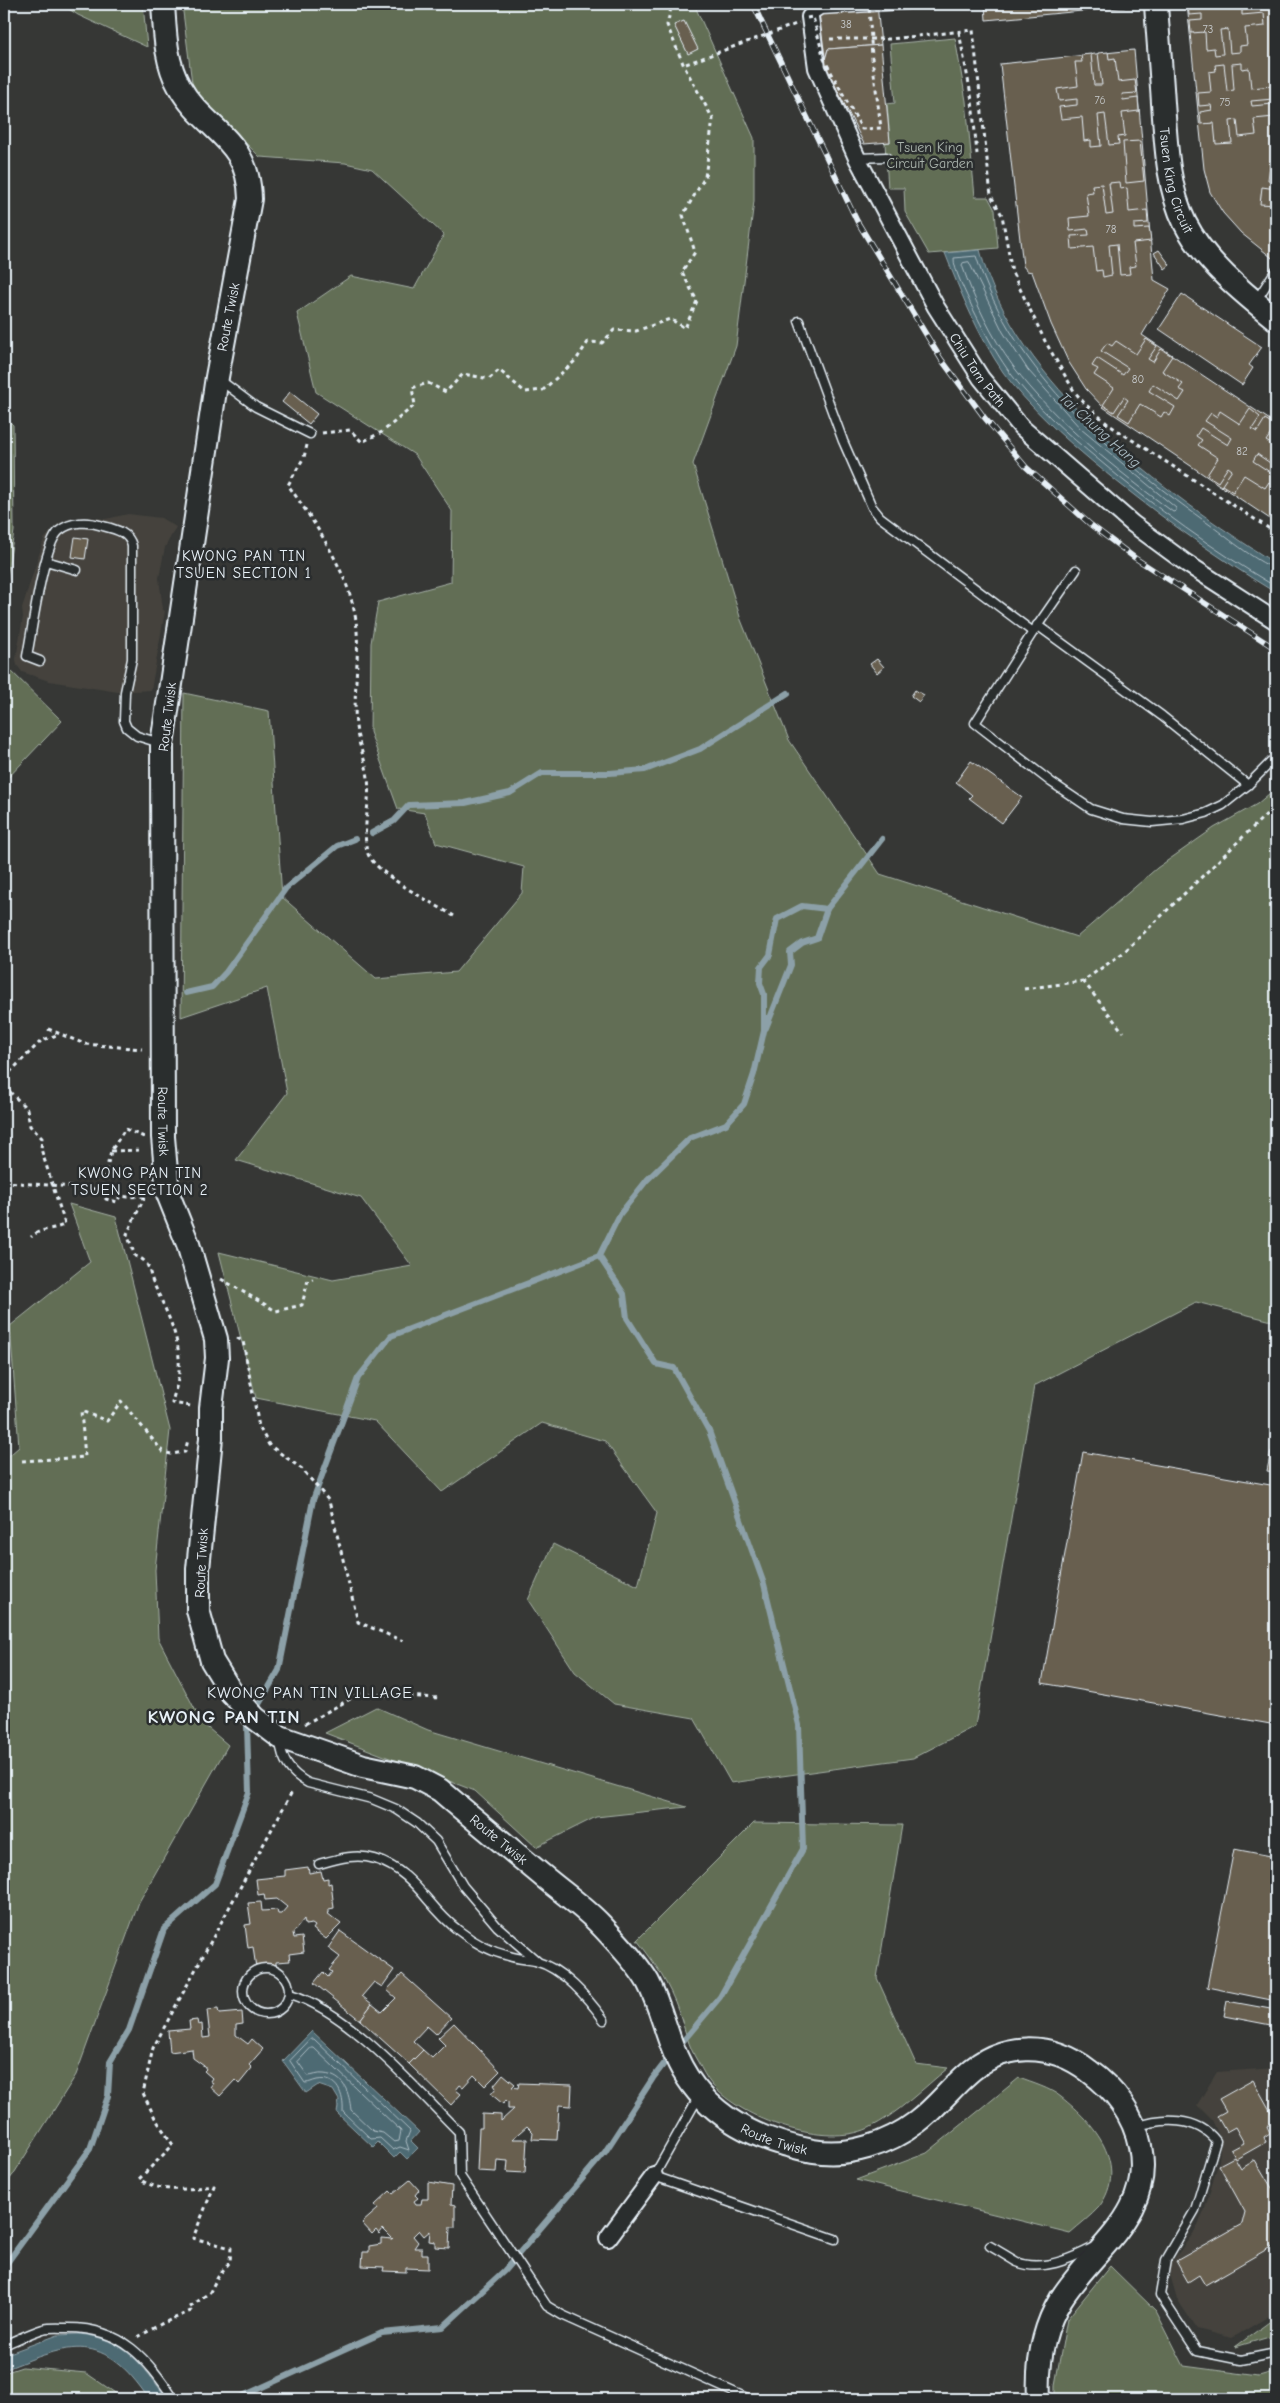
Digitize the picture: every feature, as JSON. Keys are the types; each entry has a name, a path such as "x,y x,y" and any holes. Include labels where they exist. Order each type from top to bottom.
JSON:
{"main road":[{"name":"Route Twisk","path":"163,4 166,45 175,77 192,104 222,133 238,153 248,175 250,187 249,212 217,377 162,744 164,1149 168,1194 194,1264 216,1339 217,1358 211,1408 211,1438 198,1569 198,1610 212,1661 231,1692 255,1718 280,1737 363,1766 415,1777 440,1790 599,1923 647,1980 663,2017 681,2068 699,2096 758,2136 828,2153 853,2150 889,2139 916,2123 939,2104 968,2073 990,2058 1013,2050 1040,2048 1068,2057 1093,2073 1117,2097 1135,2127 1142,2159 1139,2186 1130,2212 1113,2237 1070,2287 1054,2312 1043,2341 1040,2357 1039,2399"},
{"name":"Tsuen King Circuit","path":"1156,4 1166,146 1172,185 1185,222 1204,251 1255,302 1276,319"}],"street":[{"name":"Chiu Tam Path","path":"811,14 817,68 857,158 936,307 981,378 1021,427 1133,524 1186,563 1276,621"},
{"path":"608,2238 654,2176"}],"lane":[{"path":"811,14 918,4"},
{"path":"857,158 886,156"},
{"path":"1255,302 1276,270"},
{"path":"799,321 843,441 872,507 880,517 1162,716 1248,785"},
{"path":"217,377 256,407 310,434"},
{"path":"40,661 27,656 46,562 53,538 58,532 69,525 87,522 116,530 130,541 132,659 125,692 124,721 127,728 137,736 162,744"},
{"path":"46,562 77,570"},
{"path":"1076,570 1035,628 976,723 1051,782 1091,809 1123,818 1152,822 1206,813 1223,805 1248,785 1276,757"},
{"path":"280,1737 282,1756 291,1772 300,1779 308,1784 372,1798 396,1809 417,1823 436,1841 463,1886 497,1926 536,1962 563,1976 586,1996 604,2020"},
{"path":"319,1864 346,1856 374,1858 399,1869 458,1930 482,1945 508,1956 536,1962"},
{"path":"264,1968 273,1968 286,1978 290,1994 282,2008 267,2015 259,2014 246,2004 242,1988 250,1974 264,1968"},
{"path":"290,1994 313,2002 334,2016 386,2058 459,2132 460,2176 547,2306 562,2315 749,2399"},
{"path":"699,2096 654,2176 835,2239"},
{"path":"1135,2127 1159,2120 1180,2121 1200,2127 1216,2140 1194,2210 1166,2260 1160,2295 1197,2351 1241,2360 1276,2353"},
{"path":"1194,2210 1203,2212"},
{"path":"990,2246 1017,2262 1041,2265 1072,2257 1113,2237"},
{"path":"4,2345 44,2329 93,2330 126,2343 143,2357 174,2399"}],"path":[{"path":"454,916 383,871 368,854 365,840 369,805 368,777 356,725 356,621 341,573 315,522 288,485 304,457 310,434 350,430 362,442 382,432 415,405 412,388 428,383 446,392 463,374 489,379 499,370 525,392 543,390 576,360 588,342 602,343 614,330 636,331 670,319 685,328 697,301 682,272 695,252 683,215 705,177 713,119 667,25 672,4"},
{"path":"811,14 824,59 862,129 881,128 872,58 869,4"},
{"path":"685,65 811,14"},
{"path":"811,14 822,32"},
{"path":"828,39 890,39 973,30 991,196 1002,215 1012,272 1045,341 1074,391 1085,404 1108,424 1276,534"},
{"path":"959,32 972,100 977,154"},
{"path":"1024,988 1083,981 1123,953 1276,805"},
{"path":"1083,981 1124,1032"},
{"path":"48,1029 85,1044 105,1044 136,1049 163,1048"},
{"path":"4,1078 40,1041 60,1033"},
{"path":"4,1086 27,1109 30,1126 42,1138 41,1149 65,1224 60,1227 44,1228 31,1237"},
{"path":"101,1191 111,1151 125,1129"},
{"path":"111,1151 164,1149"},
{"path":"4,1182 90,1188 101,1191 106,1199 117,1202 120,1196 128,1198 168,1194"},
{"path":"145,1196 127,1234 135,1256 141,1258 151,1270 152,1279 170,1317 178,1346 179,1371 172,1404 211,1408"},
{"path":"194,1264 276,1310 302,1306 308,1280 313,1279"},
{"path":"216,1339 236,1338 243,1341 259,1427 268,1445 302,1469 329,1501 358,1622 403,1641"},
{"path":"22,1461 85,1457 81,1411 107,1421 121,1401 163,1452 171,1454 185,1452 189,1434 211,1438"},
{"path":"280,1737 360,1694 440,1698"},
{"path":"126,2343 161,2324 191,2311 189,2308 210,2292 218,2276 230,2262 231,2248 193,2238 214,2186 183,2190 162,2189 150,2186 139,2179 174,2145 155,2118 143,2093 153,2048 300,1779"}],"shaded area":[{"path":"128,514 161,518 176,527 165,547 159,578 163,610 165,611 151,690 118,692 49,681 22,672 17,665 16,659 23,617 22,608 44,539 58,524 69,519 85,517 106,519"},
{"path":"1276,2068 1276,2312 1232,2338 1197,2329 1177,2299 1168,2267 1195,2231 1204,2212 1219,2161 1221,2140 1212,2120 1197,2105 1217,2072"}],"green space":[{"path":"61,4 143,4 147,47 78,15"},
{"path":"182,4 694,4 754,138 754,201 736,346 693,464 741,620 789,740 880,874 1077,937 1157,868 1214,828 1257,804 1276,788 1276,1322 1196,1302 1034,1386 975,1726 913,1758 731,1783 694,1718 614,1704 575,1672 528,1600 553,1544 638,1586 657,1513 605,1441 542,1423 442,1492 375,1421 256,1398 219,1252 333,1280 412,1266 361,1198 236,1160 287,1093 267,988 181,1017 184,693 269,711 282,897 376,979 456,972 522,893 524,867 436,843 425,813 398,809 370,732 371,643 378,602 451,582 452,511 415,455 316,392 297,313 351,276 414,289 444,235 372,169 345,163 260,157 200,98 192,83"},
{"name":"Tsuen King Circuit Garden","path":"955,38 966,101 975,197 988,197 995,210 998,248 929,254 905,212 904,188 888,188 885,143 890,142 887,104 895,103 890,44"},
{"path":"4,416 13,425 14,531 4,597"},
{"path":"4,664 62,721 4,782"},
{"path":"69,1204 116,1217 170,1430 155,1570 158,1638 202,1723 228,1745 139,1902 76,2075 13,2175 4,2186 4,1460 19,1447 10,1326 90,1262"},
{"path":"376,1707 428,1730 687,1807 596,1817 536,1847 475,1791 325,1733"},
{"path":"754,1823 902,1825 877,1978 916,2064 948,2068 900,2108 869,2128 851,2134 808,2133 763,2119 743,2109 726,2097 712,2085 704,2074 692,2050 671,1992 656,1966 637,1940"},
{"path":"1019,2078 1052,2091 1073,2107 1096,2132 1104,2146 1109,2161 1111,2176 1108,2191 1099,2207 1070,2233 856,2180 927,2153"},
{"path":"1110,2266 1156,2311 1184,2366 1259,2376 1276,2371 1276,2399 1055,2399 1055,2385 1067,2319"},
{"path":"1276,2317 1276,2335 1235,2347"},
{"path":"22,2367 86,2373 124,2399 4,2399 4,2373"}],"water":[{"path":"980,250 998,299 1025,346 1060,390 1099,431 1142,469 1187,504 1276,564 1276,593 1206,547 1138,498 1070,442 1023,397 1003,372 986,344 964,299 945,253"},
{"path":"312,2031 419,2132 411,2141 418,2148 407,2159 400,2152 394,2158 378,2142 373,2147 337,2113 339,2100 333,2090 318,2085 306,2093 283,2061"},
{"path":"79,2334 108,2341 131,2355 167,2399 149,2399 132,2377 116,2362 100,2352 84,2348 49,2353 4,2370 4,2355 58,2335"}],"building":[{"path":"808,4 877,4 881,45 828,49 824,63"},
{"path":"985,4 1125,4 1125,7 986,20"},
{"path":"1187,4 1276,4 1276,261 1241,233 1223,213 1210,192 1204,169"},
{"path":"1188,4 1263,4 1263,8 1242,10 1242,15 1264,13 1265,26 1245,28 1247,45 1240,46 1240,52 1230,53 1228,29 1220,30 1223,54 1215,55 1214,48 1206,49 1205,32 1191,33 1190,21 1202,20 1202,14 1189,15"},
{"path":"684,21 698,49 688,54 674,25"},
{"path":"881,45 890,142 864,144 824,63 828,49"},
{"path":"1134,50 1154,280 1170,289 1142,335 1276,424 1276,523 1103,407 1086,389 1068,361 1051,324 1032,272 1027,271 1023,266 1000,64"},
{"path":"1108,52 1109,59 1115,58 1118,82 1135,80 1137,93 1122,94 1123,100 1138,98 1139,111 1122,113 1125,136 1118,137 1119,144 1109,145 1105,114 1098,115 1101,146 1091,147 1091,140 1084,141 1082,117 1061,119 1059,107 1077,105 1077,99 1059,101 1057,89 1078,86 1075,62 1082,62 1081,55 1091,54 1094,85 1102,85 1098,53"},
{"path":"1242,63 1242,69 1249,68 1251,88 1272,86 1273,99 1251,101 1252,106 1273,104 1274,117 1254,119 1256,135 1239,137 1237,120 1230,121 1232,143 1216,144 1214,123 1201,124 1200,112 1212,110 1211,105 1199,106 1198,93 1211,92 1209,72 1216,71 1215,65 1224,64 1227,91 1234,90 1232,64"},
{"path":"1140,141 1144,181 1126,183 1123,142"},
{"path":"1270,164 1276,165 1276,181 1268,180"},
{"path":"1119,182 1120,189 1127,188 1129,212 1147,210 1148,223 1134,224 1134,229 1149,228 1151,241 1133,243 1136,266 1129,267 1130,274 1120,275 1117,244 1109,245 1112,275 1103,277 1102,270 1096,271 1093,247 1072,249 1071,236 1089,235 1088,229 1070,231 1069,218 1089,216 1086,193 1093,192 1092,185 1102,184 1106,215 1113,214 1109,183"},
{"path":"1262,187 1276,189 1276,205 1260,204"},
{"path":"1159,250 1170,265 1165,269 1154,253"},
{"path":"1182,294 1262,347 1249,365 1253,368 1242,385 1159,329"},
{"path":"1146,339 1157,346 1148,359 1153,362 1161,349 1172,356 1162,371 1183,384 1179,389 1185,392 1179,401 1153,384 1149,391 1175,407 1170,416 1164,412 1161,417 1140,404 1129,422 1118,415 1128,400 1124,397 1114,412 1103,405 1114,388 1094,375 1098,369 1092,366 1097,358 1123,375 1128,368 1101,351 1107,343 1112,346 1116,341 1136,354"},
{"path":"290,392 317,414 309,424 282,402"},
{"path":"1250,409 1260,417 1252,429 1257,432 1265,419 1276,426 1266,441 1276,447 1276,467 1257,454 1253,461 1276,476 1276,482 1274,486 1269,482 1265,488 1244,475 1233,492 1222,485 1232,470 1228,467 1218,482 1207,475 1218,458 1198,445 1202,440 1196,436 1201,428 1228,445 1232,438 1205,421 1211,413 1217,417 1220,411 1240,424"},
{"path":"75,537 88,539 85,559 72,557"},
{"path":"877,659 884,667 877,673 870,664"},
{"path":"915,690 924,695 919,702 911,696"},
{"path":"971,761 1022,797 1002,823 969,798 972,795 956,782"},
{"path":"1271,1451 1276,1452 1276,1472 1267,1471"},
{"path":"1083,1452 1276,1486 1276,1725 1042,1683"},
{"path":"1234,1849 1276,1857 1276,2001 1207,1987"},
{"path":"308,1867 309,1873 321,1871 323,1879 328,1878 328,1884 331,1883 334,1908 329,1909 329,1913 327,1913 341,1924 326,1939 313,1929 315,1926 312,1924 305,1925 304,1919 293,1933 294,1938 302,1937 304,1952 289,1954 290,1961 276,1962 276,1966 256,1968 253,1947 248,1948 245,1925 251,1924 248,1903 261,1902 262,1911 277,1910 278,1914 281,1914 287,1907 277,1899 265,1900 264,1894 258,1895 256,1879 285,1876 285,1870"},
{"path":"340,1931 394,1970 382,1987 374,1982 362,1996 372,2004 360,2020 314,1983 323,1972 328,1977 332,1972 329,1970 340,1957 328,1948"},
{"path":"402,1974 451,2018 436,2034 427,2026 413,2041 423,2050 409,2064 360,2020 372,2004 382,2012 396,1998 387,1990"},
{"path":"1227,2001 1276,2010 1276,2026 1224,2016"},
{"path":"218,2009 219,2014 242,2012 243,2024 236,2025 236,2035 248,2044 252,2039 263,2049 249,2065 252,2068 239,2084 235,2080 220,2096 210,2087 213,2083 210,2081 212,2078 204,2071 206,2069 204,2066 193,2058 192,2049 170,2052 168,2031 190,2029 189,2021 197,2020 198,2025 202,2024 203,2038 210,2037 207,2010"},
{"path":"454,2023 500,2071 485,2086 474,2075 463,2087 460,2085 456,2090 461,2094 451,2105 409,2064 423,2050 432,2058 445,2045 438,2038"},
{"path":"503,2074 515,2084 512,2087 518,2088 519,2083 572,2085 571,2106 559,2105 557,2140 532,2139 533,2132 527,2126 512,2139 527,2139 525,2173 507,2172 508,2161 497,2160 496,2172 477,2171 479,2128 482,2128 482,2114 501,2115 501,2121 514,2109 508,2109 508,2102 506,2100 503,2104 491,2094 496,2088 494,2085"},
{"path":"1253,2080 1276,2121 1267,2126 1270,2133 1264,2137 1266,2142 1236,2159 1231,2150 1244,2143 1235,2127 1226,2132 1217,2116 1226,2111 1219,2099"},
{"path":"1234,2157 1241,2169 1255,2160 1276,2195 1276,2244 1205,2285 1199,2275 1188,2282 1176,2261 1242,2224 1245,2212 1219,2165"},
{"path":"410,2180 419,2190 415,2195 418,2198 414,2201 416,2204 421,2204 422,2199 428,2199 428,2182 452,2186 451,2204 455,2205 455,2227 450,2227 449,2248 435,2247 435,2242 429,2241 430,2231 424,2236 419,2230 413,2236 418,2242 414,2248 422,2248 422,2254 428,2254 428,2269 406,2268 406,2272 383,2271 384,2267 362,2266 363,2252 369,2252 369,2246 381,2244 381,2238 393,2239 383,2229 379,2234 376,2230 372,2234 362,2223 378,2209 375,2205 390,2191 393,2194"}],"waterway":[{"path":"372,833 394,821 409,805 465,803 510,793 542,773 610,773 645,770 700,749 788,693"},
{"path":"186,993 212,987 226,972 286,888 337,846 355,839"},
{"path":"255,1711 279,1670 313,1500 358,1378 391,1336 599,1256 620,1214 647,1180 690,1138 726,1124 744,1104 754,1074 764,1031 764,994 760,983 761,967 770,955 777,919 802,906 827,909 882,839"},
{"path":"766,1028 791,965 790,952 802,943 817,938 827,909"},
{"path":"599,1256 624,1294 627,1318 656,1364 674,1368 709,1431 764,1584 799,1725 803,1849 720,1997 678,2047"},
{"path":"4,2267 90,2149 108,2096 110,2062 129,2030 164,1929 215,1884 249,1792 247,1725 250,1720"},
{"path":"236,2399 382,2333 443,2327 504,2271 605,2152 653,2078 670,2056"}],"railway":[{"path":"753,4 857,221 941,359 984,417 1026,467 1091,525 1135,558 1276,649"}],"district":[{"name":"KWONG PAN TIN TSUEN SECTION 1","path":"244,564"},
{"name":"KWONG PAN TIN TSUEN SECTION 2","path":"140,1182"},
{"name":"KWONG PAN TIN VILLAGE","path":"310,1692"},
{"name":"KWONG PAN TIN","path":"224,1716"}],"water label":[{"name":"Tai Chung Hang","path":"1100,430"}]}
